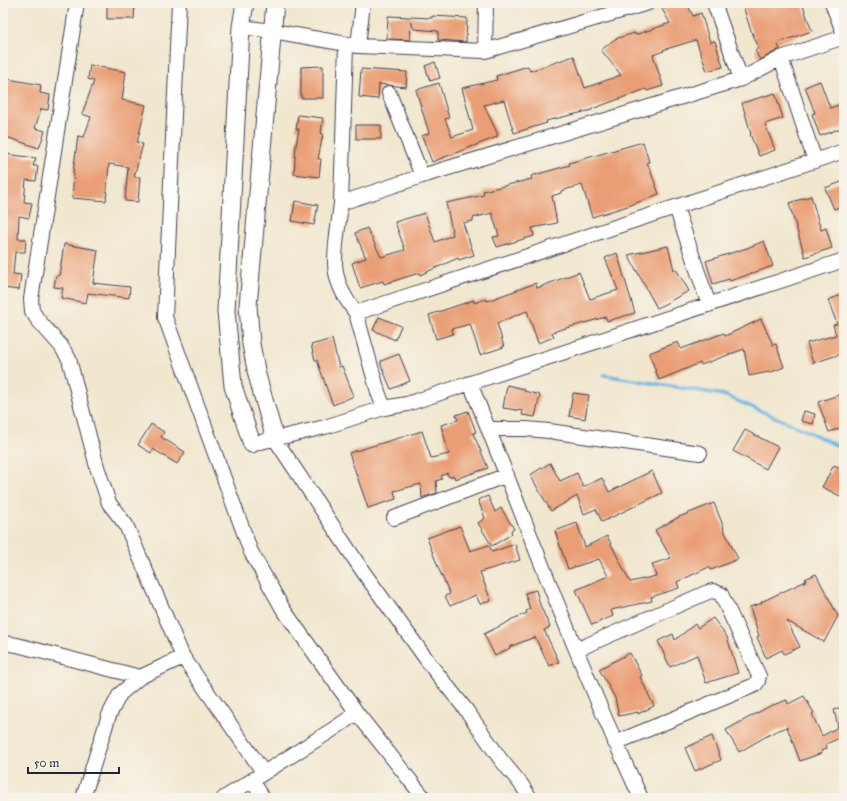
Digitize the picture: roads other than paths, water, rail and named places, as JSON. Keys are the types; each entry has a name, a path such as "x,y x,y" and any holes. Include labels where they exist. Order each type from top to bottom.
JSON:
{"street":[{"path":"77,3 31,298 32,311 61,346 69,359 97,467 109,503 126,525 183,657 264,773"},
{"path":"180,3 165,317 251,552 283,609 357,713 424,798"},
{"path":"245,3 241,27 226,311 233,386 252,444 325,427 384,408 407,404 844,260"},
{"path":"275,3 248,306 251,344 257,375 275,439 364,572 432,667 467,710 501,760 521,784 530,798"},
{"path":"363,3 352,46 341,203 335,263 340,288 348,303 356,313 378,392 384,408"},
{"path":"485,51 486,3"},
{"path":"241,27 272,31 352,46 485,51 648,3"},
{"path":"714,3 741,79"},
{"path":"341,203 422,176 741,79 782,58 844,36 832,3"},
{"path":"782,58 815,161"},
{"path":"389,93 422,176"},
{"path":"356,313 844,151"},
{"path":"676,207 709,304"},
{"path":"470,383 576,650 615,743 641,798"},
{"path":"488,429 526,429 549,431 700,453"},
{"path":"394,518 506,475"},
{"path":"576,650 708,592 713,592 720,594 759,676 755,685 615,743"},
{"path":"3,643 17,645 140,677"},
{"path":"83,798 109,715 120,694 140,677 183,657"},
{"path":"224,798 357,713"},
{"path":"252,780 263,798"}],"waterway":[{"path":"604,375 724,395 805,430 844,449"}]}
